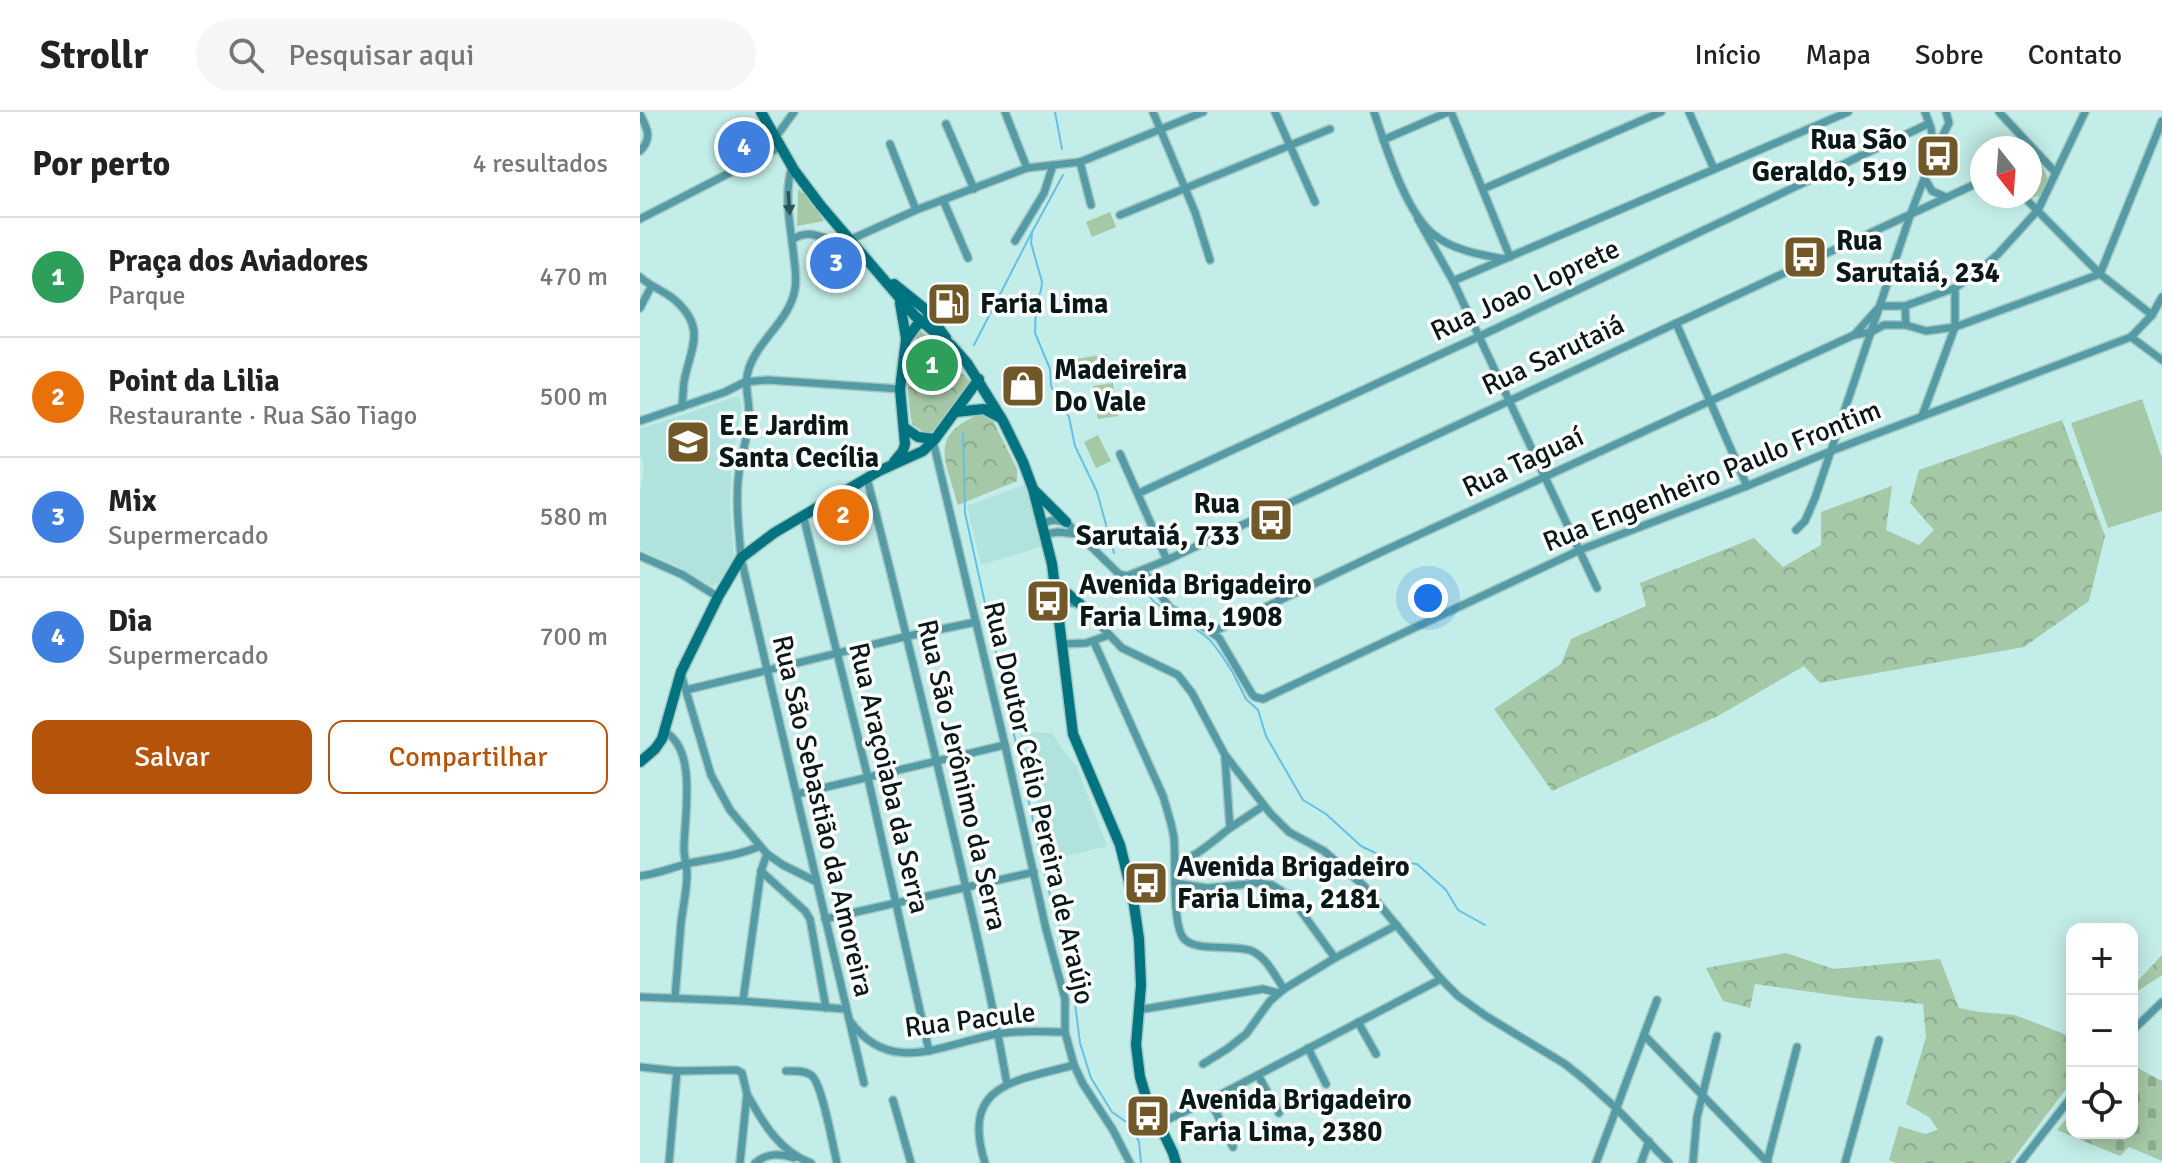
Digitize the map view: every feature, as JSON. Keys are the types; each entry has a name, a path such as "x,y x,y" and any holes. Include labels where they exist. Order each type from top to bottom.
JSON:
{"main road":[{"path":"761,112 792,167 849,240 885,279 903,310 906,340 900,389 905,444 892,464"},
{"path":"885,279 907,293 927,320"},
{"path":"896,294 927,320 979,379 1003,421 1033,489 1058,601 1073,734 1120,845 1133,898 1141,985 1136,1045 1140,1077 1176,1163"},
{"path":"906,340 912,330 927,320"},
{"path":"640,762 655,749 665,732 681,672 741,558 758,543 803,515 892,464 916,455 934,440 979,379"},
{"path":"955,412 984,409 1003,421"},
{"path":"905,428 918,437 934,440"},
{"path":"1033,489 1066,522"},
{"path":"1055,583 1080,604"}],"street":[{"path":"640,219 778,142 794,112"},
{"path":"1005,112 1027,168"},
{"path":"1153,112 1185,188 1210,260"},
{"path":"792,240 806,233 839,242 849,240 916,210 1027,168 1080,162 1203,112"},
{"path":"1275,112 1315,202"},
{"path":"1374,112 1404,190 1453,281 1597,588"},
{"path":"1383,140 1449,112 1483,189 1508,258"},
{"path":"1483,189 1661,112"},
{"path":"1689,112 1714,169"},
{"path":"1453,281 1848,112"},
{"path":"1999,112 2007,116 2021,136"},
{"path":"1880,306 1905,306 1955,288 1998,254 2038,210 2085,112"},
{"path":"640,114 649,133 647,143 640,151"},
{"path":"1796,530 1805,521 1815,498 1911,213 1949,114"},
{"path":"1928,119 1940,130 1946,127"},
{"path":"1928,119 1934,153"},
{"name":"Rua Joao Loprete","path":"1139,493 1478,337 1928,119"},
{"path":"2100,274 2162,121"},
{"path":"946,124 974,189"},
{"path":"1120,215 1330,129"},
{"path":"890,144 916,210"},
{"path":"2042,160 2055,172"},
{"path":"1080,162 1091,205"},
{"path":"1015,241 1044,193 1053,165"},
{"path":"745,382 754,357 789,307 795,293 796,274 787,197 792,167"},
{"path":"1925,179 1932,191 1946,197"},
{"name":"Rua Sarutaiá","path":"1143,570 1970,186"},
{"path":"943,200 968,258"},
{"path":"2038,210 2100,274 2152,315"},
{"path":"1418,219 1444,241 1472,252 1508,258"},
{"path":"828,239 841,230"},
{"name":"Rua Taguaí","path":"1213,632 1854,335 1871,332 1884,325 1906,325 1926,331 1955,327 2100,274"},
{"path":"640,277 677,302 685,310 694,330 682,407"},
{"path":"640,308 651,287"},
{"path":"1922,416 1955,327 1955,288"},
{"name":"Rua Engenheiro Paulo Frontim","path":"1213,632 1225,646 1252,694 1259,698 1270,696 1580,550 2131,337 2152,315 2162,297"},
{"name":"Rua Taguaí","path":"1854,335 1880,306"},
{"path":"1905,306 1906,325"},
{"path":"1676,323 1747,486"},
{"path":"2131,337 2162,360"},
{"path":"640,421 745,382 768,380 900,389"},
{"name":"Rua São Sebastião da Amoreira","path":"745,382 749,417 739,473 737,515 741,558 864,1083"},
{"name":"Rua Doutor Célio Pereira de Araújo","path":"934,440 1046,929 1065,999 1065,1032 1083,1084 1130,1163"},
{"path":"1120,454 1167,560"},
{"name":"Rua São Jerônimo da Serra","path":"867,478 908,636 966,887 1007,1084"},
{"name":"Rua Araçoiaba da Serra","path":"803,515 868,778 929,1051"},
{"path":"1044,529 1054,520 1066,522 1122,576 1143,570 1170,608 1213,632"},
{"path":"1044,529 1077,534"},
{"path":"640,556 683,575 718,597"},
{"path":"1058,601 1080,604 1130,653 1173,671 1182,679 1225,755 1263,806 1289,832 1324,851 1364,886 1441,979 1471,1006 1565,1064 1616,1108 1669,1163"},
{"path":"686,690 976,622"},
{"path":"1062,644 1094,642 1109,635"},
{"path":"1094,642 1163,796 1172,830 1179,928 1192,945 1252,951 1265,961 1281,991"},
{"path":"681,672 711,775 730,810 767,854 815,881"},
{"path":"665,732 676,742 686,770 688,794 684,845 687,874 675,998"},
{"path":"797,794 1005,745"},
{"path":"1225,755 1230,828"},
{"path":"1175,864 1263,806"},
{"path":"640,876 746,852 760,846"},
{"path":"743,1001 761,871 767,854"},
{"path":"761,871 810,919 826,1008"},
{"path":"825,919 1034,872"},
{"path":"1175,883 1207,888 1259,883 1272,885 1290,896 1335,958"},
{"path":"1203,1064 1246,1034 1281,991 1397,925"},
{"path":"1158,1124 1441,979"},
{"path":"1138,1010 1263,989 1281,991"},
{"path":"640,997 743,1001 826,1008 846,1013"},
{"path":"1596,1163 1657,1000"},
{"path":"2138,1025 2162,1002"},
{"name":"Rua Pacule","path":"846,1013 867,1041 900,1053 961,1045 998,1034 1065,1032"},
{"path":"1358,1022 1376,1054"},
{"path":"1644,1035 1767,1162"},
{"path":"1693,1163 1701,1095 1717,1036"},
{"path":"1845,1163 1879,1040"},
{"path":"1767,1162 1797,1047"},
{"path":"1308,1048 1326,1084"},
{"path":"985,1163 978,1128 981,1110 991,1095 1007,1084 1074,1065"},
{"path":"640,1067 677,1071 740,1071 747,1094 741,1159"},
{"path":"669,1163 677,1071"},
{"path":"786,1071 803,1071 816,1079 837,1163"},
{"path":"1258,1075 1279,1113"},
{"path":"747,1094 777,1140 807,1162"},
{"path":"893,1100 911,1163"},
{"path":"1210,1100 1233,1147"},
{"path":"2022,1162 2066,1104"},
{"path":"1641,1163 1649,1141"},
{"path":"755,1163 781,1154 807,1162"},
{"path":"1117,1163 1130,1163"}],"shaded area":[{"path":"739,397 742,405 731,464 730,508 734,558 718,583 712,586 640,550 640,492 644,467 640,454 640,429"},
{"path":"1025,485 1043,546 981,565 967,506"},
{"path":"1020,732 1052,733 1076,765 1107,846 1050,860"}],"green space":[{"path":"2042,165 2048,179 2042,195"},
{"path":"798,189 806,196 824,221 797,226"},
{"path":"1110,212 1116,227 1092,237 1086,222"},
{"path":"919,329 970,381 932,432 924,432 912,424 910,412 909,364"},
{"path":"1107,354 1110,372 1079,377 1076,359"},
{"path":"1113,383 1118,416 1098,419 1093,386"},
{"path":"2142,399 2162,458 2162,511 2108,528 2071,423"},
{"path":"980,414 993,421 1017,469 1017,481 958,505 946,462 947,441 963,422"},
{"path":"2062,420 2105,536 2089,601 2024,647 1820,683 1804,666 1718,716 1552,791 1494,709 1561,664 1571,639 1646,606 1640,583 1754,538 1783,567 1821,545 1821,512 1892,486 1886,530 1919,545 1934,530 1910,503 1919,470"},
{"path":"1098,435 1111,461 1096,468 1084,442"},
{"path":"1786,953 1834,969 1940,959 1959,1008 2015,1015 2066,1035 2066,1089 2010,1163 1896,1163 1889,1160 1899,1126 1925,1134 1938,1130 1929,1117 1906,1104 1926,1037 1923,1004 1755,984 1750,1008 1723,1001 1706,968"},
{"path":"2162,955 2162,975 2138,991 2138,981"},
{"path":"2138,1068 2162,1081 2162,1161 2129,1147 2120,1156 2079,1139 2138,1139"},
{"path":"2066,1120 2066,1134 2057,1130"}],"waterway":[{"path":"1055,112 1062,149"},
{"path":"974,345 1063,175"},
{"path":"1032,232 1031,243 1042,282 1036,306 1035,333 1050,369 1051,386 1069,417 1075,446 1097,492 1114,553"},
{"path":"963,432 965,513 1048,888 1070,963 1080,1043 1091,1078 1112,1112 1132,1126 1139,1142 1141,1163"},
{"path":"1140,584 1154,602 1192,626 1210,640 1220,653 1246,699 1258,710 1266,736 1303,800 1326,814 1361,846 1392,861 1417,864 1446,890 1458,910 1485,925"}],"place":[{"name":"Dia","path":"744,147"},
{"name":"Rua São Geraldo, 519","path":"1938,156"},
{"name":"Rua Sarutaiá, 234","path":"1805,257"},
{"name":"Mix","path":"836,263"},
{"name":"Faria Lima","path":"949,304"},
{"name":"Praça dos Aviadores","path":"932,365"},
{"name":"Madeireira Do Vale","path":"1023,386"},
{"name":"E.E Jardim Santa Cecília","path":"688,442"},
{"name":"Point da Lilia","path":"843,515"},
{"name":"Rua Sarutaiá, 733","path":"1271,520"},
{"name":"Avenida Brigadeiro Faria Lima, 1908","path":"1048,601"},
{"name":"Avenida Brigadeiro Faria Lima, 2181","path":"1146,883"},
{"name":"Avenida Brigadeiro Faria Lima, 2380","path":"1148,1116"}]}
